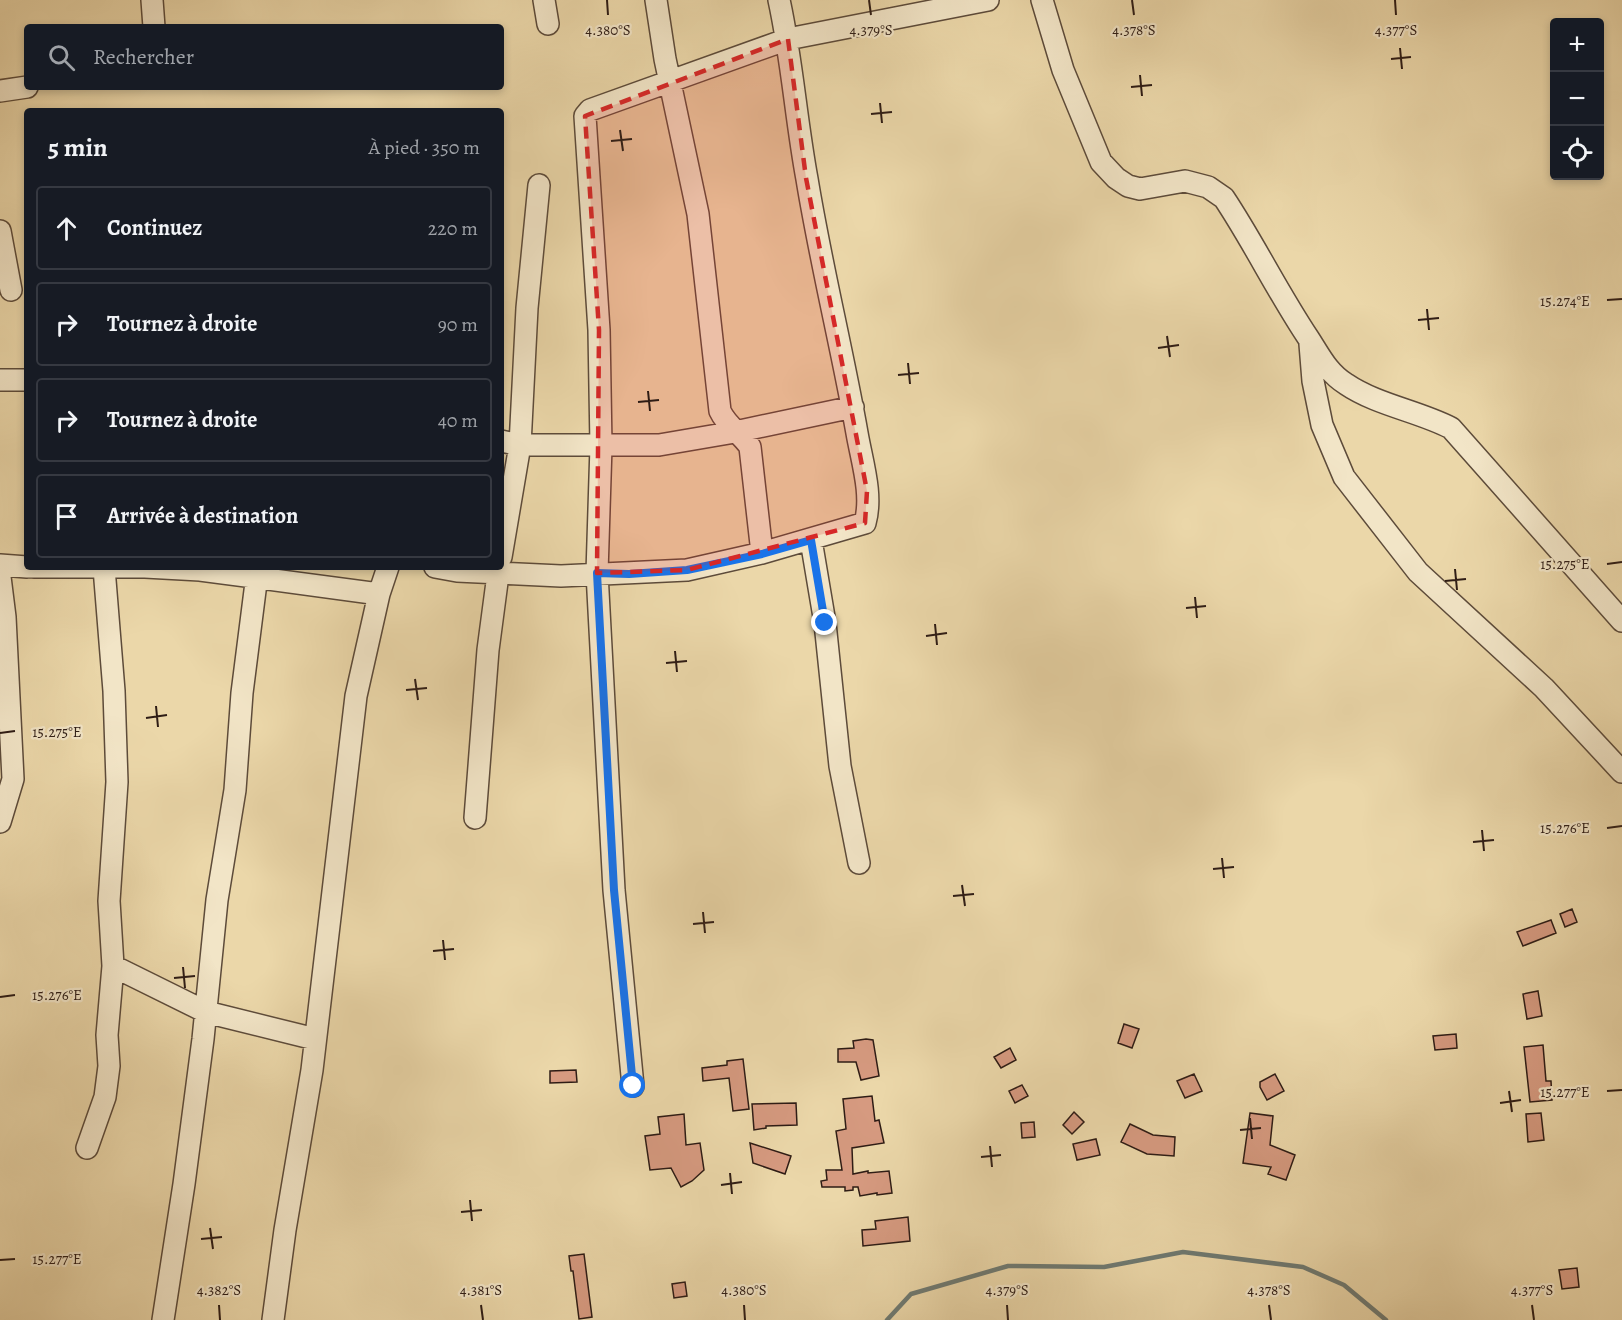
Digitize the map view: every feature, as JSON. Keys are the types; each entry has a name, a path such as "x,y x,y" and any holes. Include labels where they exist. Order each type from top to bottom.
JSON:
{"street":[{"path":"152,0 154,24"},
{"path":"544,0 548,24"},
{"path":"656,0 670,81 698,214 720,411 726,423 744,438 750,447 762,554"},
{"path":"504,567 561,576 687,570 762,554 865,523 868,510 867,491 853,407 806,178 788,39 779,0"},
{"path":"633,1086 614,890 597,573 601,446 599,330 585,116 590,110 788,39 918,7 988,0"},
{"path":"1042,0 1063,70 1101,162 1116,178 1128,186 1140,189 1185,181 1208,187 1224,198 1286,304 1330,372 1347,385 1392,406 1432,418 1451,428 1622,621"},
{"path":"0,91 24,87"},
{"path":"504,521 539,185"},
{"path":"0,231 12,290"},
{"path":"1310,341 1313,381 1322,425 1344,477 1418,572 1544,688 1622,772"},
{"path":"0,380 24,380"},
{"path":"511,443 659,445 735,432 853,407"},
{"path":"811,540 825,623 840,766 859,863"},
{"path":"0,565 24,567"},
{"path":"87,1148 105,1097 109,1066 107,1035 113,966 109,901 117,782 114,691 104,570"},
{"path":"200,570 257,572 379,594"},
{"path":"273,1320 315,1039 356,696 379,594 387,570"},
{"path":"476,818 488,650 499,570"},
{"path":"163,1320 184,1184 218,900 235,790 242,693 257,572"},
{"path":"0,577 5,618 6,778 0,822"},
{"path":"113,966 206,1012 315,1039"}],"highlighted area":[{"path":"788,39 806,178 867,491 865,523 687,570 597,573 599,330 585,116"}],"building":[{"path":"1572,909 1577,922 1565,927 1560,914"},
{"path":"1551,920 1556,933 1523,946 1517,932"},
{"path":"1538,991 1542,1016 1527,1019 1523,994"},
{"path":"1124,1024 1139,1029 1132,1048 1118,1043"},
{"path":"1456,1034 1457,1048 1435,1050 1433,1036"},
{"path":"873,1040 879,1076 861,1080 856,1062 838,1062 838,1049 854,1048 853,1041"},
{"path":"1543,1045 1546,1081 1551,1081 1552,1100 1530,1102 1524,1047"},
{"path":"1010,1048 1016,1060 1001,1068 994,1057"},
{"path":"743,1059 749,1109 733,1111 729,1078 703,1081 702,1068 727,1065 727,1061"},
{"path":"576,1070 577,1082 550,1083 550,1071"},
{"path":"1194,1074 1202,1091 1185,1098 1177,1081"},
{"path":"1275,1074 1284,1091 1267,1100 1260,1087 1260,1082"},
{"path":"1022,1085 1028,1096 1015,1103 1009,1091"},
{"path":"872,1096 875,1121 879,1120 884,1143 852,1148 853,1174 889,1171 892,1193 860,1196 858,1187 845,1191 845,1187 822,1187 821,1181 827,1180 826,1170 842,1170 836,1131 846,1129 843,1099"},
{"path":"796,1103 797,1125 766,1126 766,1128 754,1130 752,1104"},
{"path":"1074,1112 1084,1122 1072,1134 1063,1125"},
{"path":"1250,1113 1273,1116 1270,1145 1295,1155 1286,1180 1268,1174 1271,1167 1243,1163"},
{"path":"1541,1113 1544,1140 1528,1142 1526,1114"},
{"path":"684,1114 686,1145 700,1143 704,1170 681,1187 671,1168 650,1170 645,1136 660,1134 658,1117"},
{"path":"1034,1122 1035,1137 1022,1138 1021,1123"},
{"path":"1130,1124 1153,1135 1175,1137 1174,1156 1147,1154 1121,1142"},
{"path":"1096,1139 1100,1155 1077,1160 1073,1144"},
{"path":"750,1143 791,1156 785,1174 753,1163"},
{"path":"908,1217 910,1241 863,1246 862,1230 876,1229 875,1221"},
{"path":"584,1254 592,1317 579,1319 569,1256"},
{"path":"1577,1268 1579,1287 1562,1289 1559,1270"},
{"path":"685,1282 687,1296 674,1298 672,1284"}],"waterway":[{"path":"887,1320 911,1294 1008,1266 1104,1267 1183,1252 1303,1267 1344,1285 1386,1320"}],"route":[{"path":"633,1086 614,890 597,573 629,574 687,570 762,554 811,540 825,623"}]}
